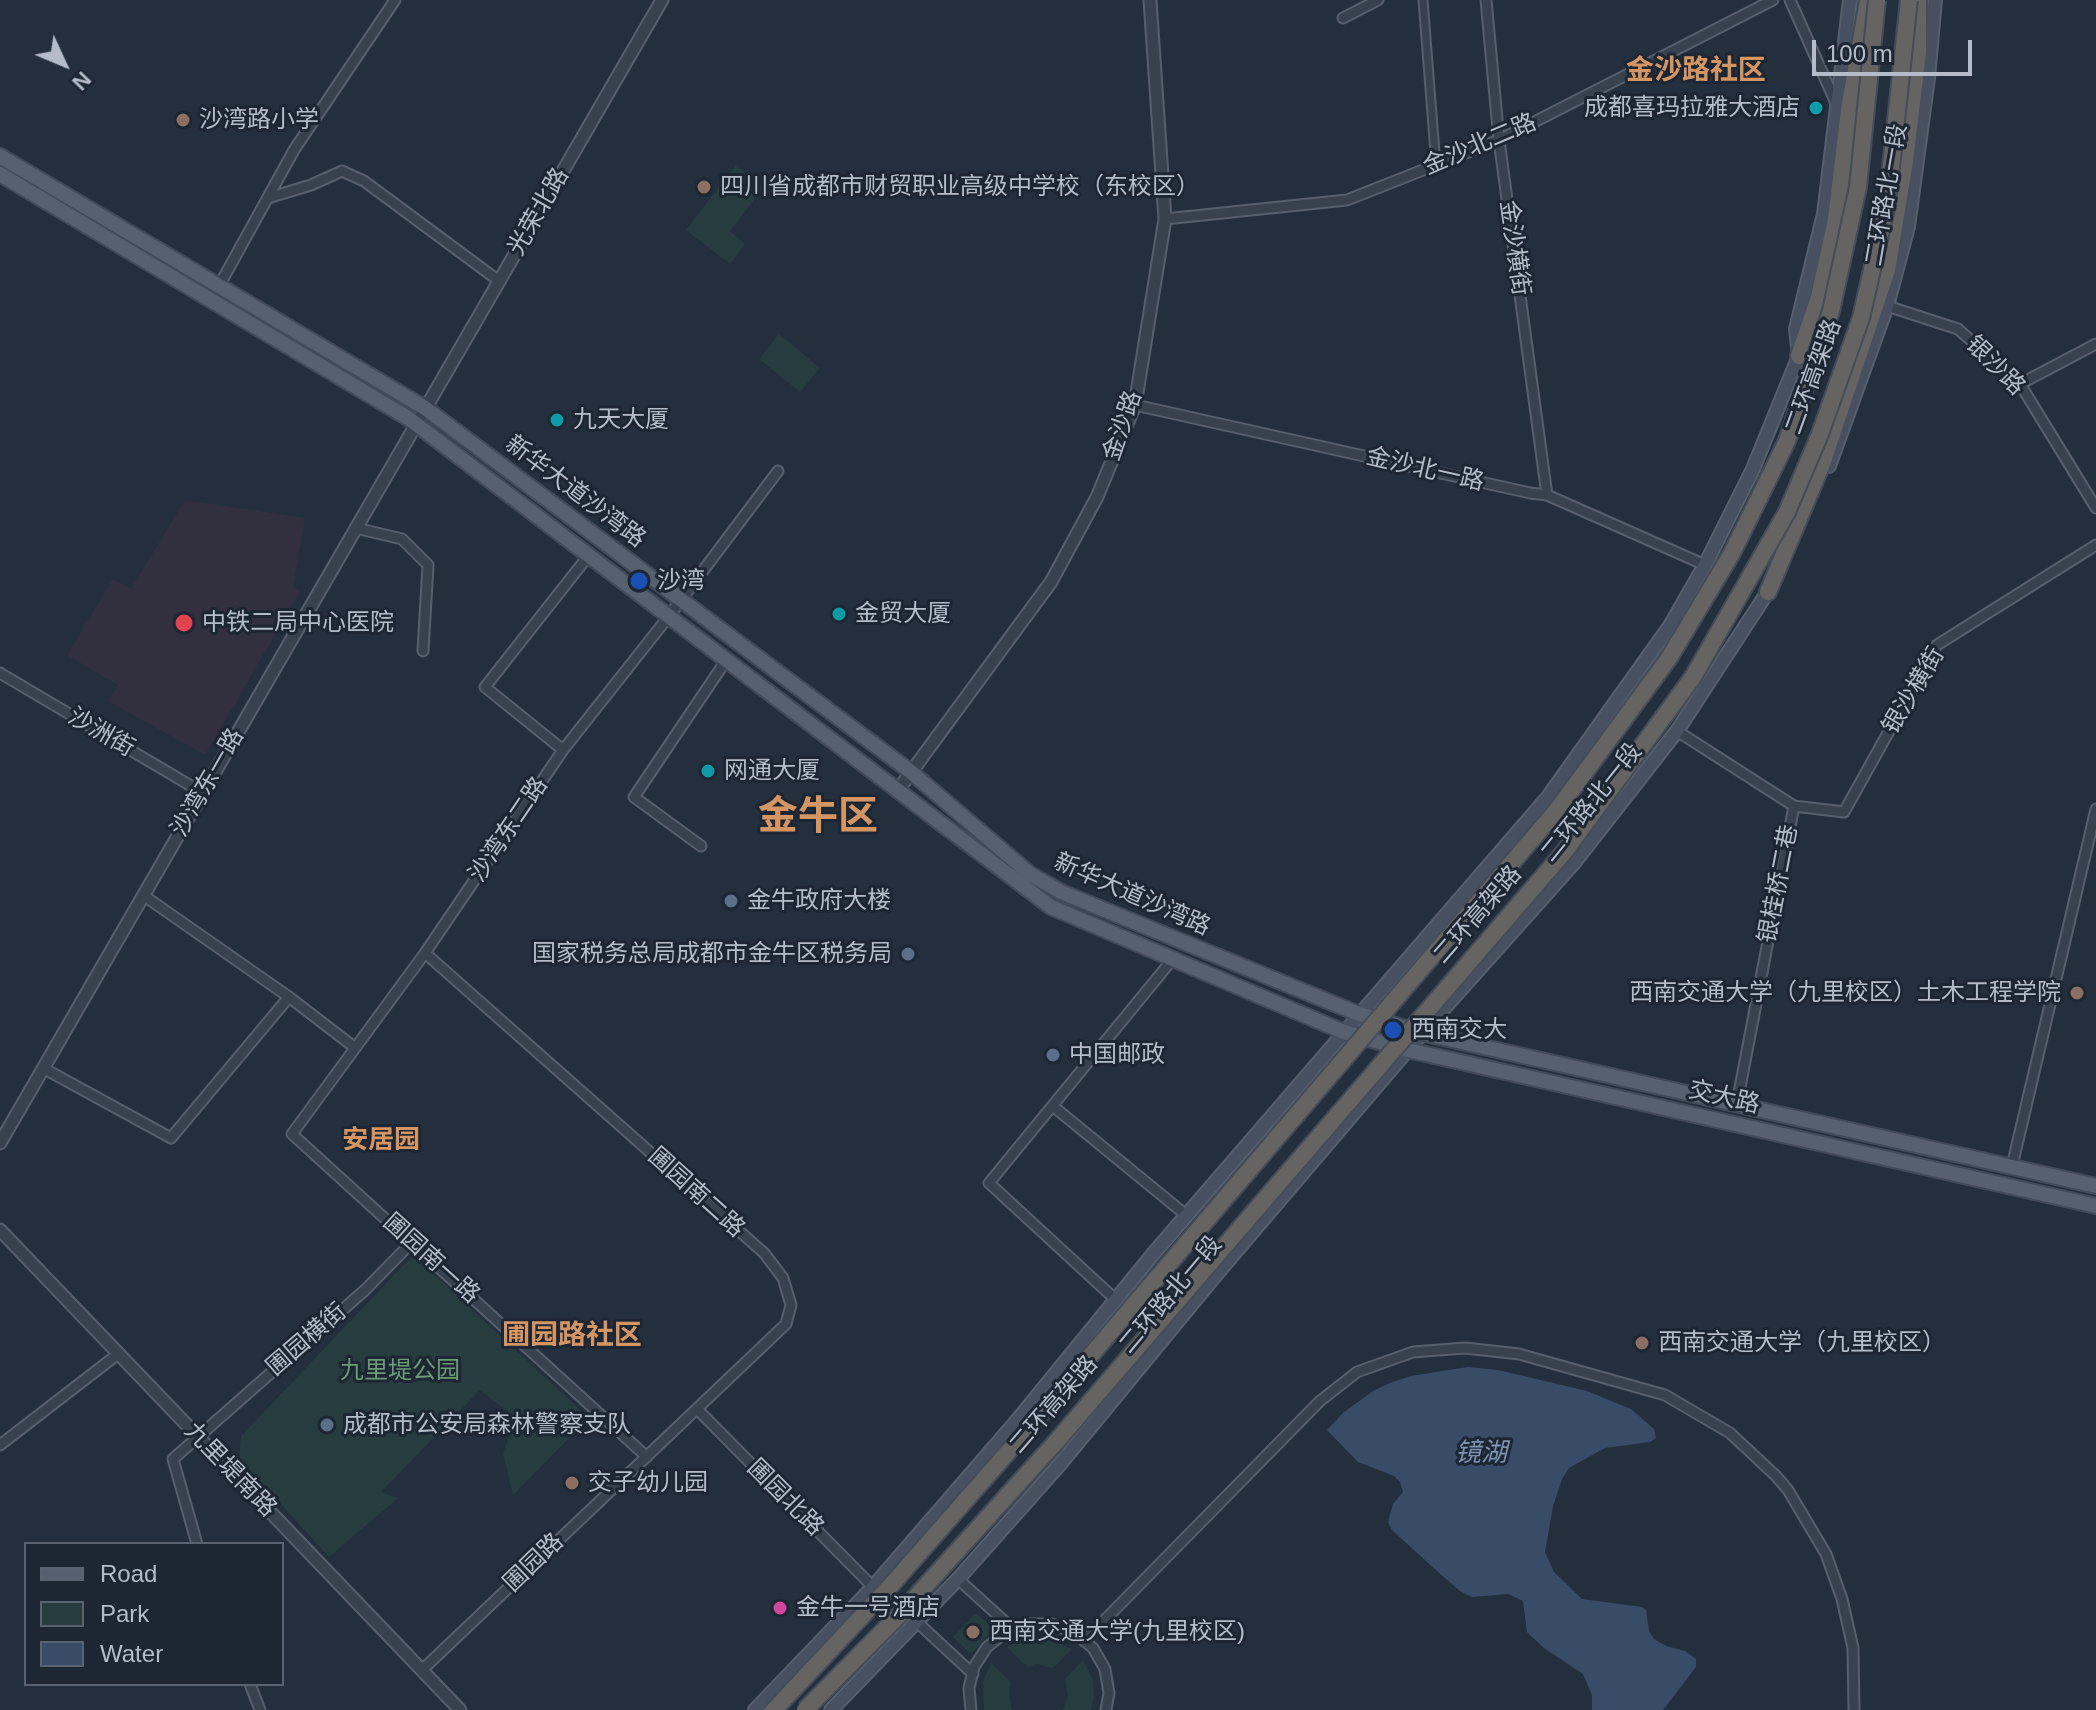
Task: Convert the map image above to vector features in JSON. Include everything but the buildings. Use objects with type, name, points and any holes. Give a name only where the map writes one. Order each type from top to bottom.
[{"type":"highway","points":[[1799,356],[1822,284],[1836,220],[1849,110],[1868,0]]},
{"type":"highway","name":"二环高架路","points":[[774,1710],[893,1583],[1005,1456],[1547,822],[1669,658],[1732,553],[1787,441],[1831,311],[1858,187],[1877,0]]},
{"type":"highway","name":"二环高架路","points":[[805,1710],[902,1612],[1055,1443],[1565,851],[1693,677],[1787,512],[1820,434],[1861,318],[1887,204],[1909,0]]},
{"type":"highway","points":[[1768,592],[1822,464],[1887,270],[1916,68],[1918,0]]},
{"type":"main road","name":"二环路北一段","points":[[755,1710],[873,1587],[1015,1423],[1186,1215],[1548,797],[1670,626],[1705,565],[1753,469],[1799,356],[1796,329],[1824,214],[1850,0]]},
{"type":"main road","name":"二环路北一段","points":[[831,1710],[958,1579],[1061,1463],[1422,1033],[1573,864],[1677,731],[1768,592],[1795,546],[1827,472],[1887,306],[1908,227],[1935,0]]},
{"type":"main road","name":"新华大道沙湾路","points":[[0,156],[425,408],[911,772],[1030,874],[1061,892],[1359,1014]]},
{"type":"main road","name":"新华大道沙湾路","points":[[0,174],[416,424],[898,790],[1019,886],[1051,907],[1344,1032]]},
{"type":"main road","name":"交大路","points":[[1359,1014],[1422,1033],[2096,1186]]},
{"type":"main road","name":"交大路","points":[[1344,1032],[1408,1050],[2096,1206]]},
{"type":"street","points":[[219,286],[294,150],[395,0]]},
{"type":"street","name":"光荣北路","points":[[416,424],[662,0]]},
{"type":"street","name":"金沙路","points":[[898,790],[1051,582],[1097,497],[1135,405],[1165,219],[1150,0]]},
{"type":"street","points":[[1343,18],[1378,0]]},
{"type":"street","points":[[1423,0],[1436,165]]},
{"type":"street","name":"金沙横街","points":[[1486,0],[1499,140],[1547,495]]},
{"type":"street","name":"金沙北二路","points":[[1165,219],[1347,200],[1499,140],[1773,0]]},
{"type":"street","points":[[1790,0],[1836,103]]},
{"type":"street","points":[[268,198],[311,185],[342,171],[364,181],[499,281]]},
{"type":"street","name":"银沙路","points":[[1887,306],[1958,329],[2020,384],[2096,508]]},
{"type":"street","points":[[2020,384],[2096,344]]},
{"type":"street","name":"金沙北一路","points":[[1135,405],[1547,495],[1705,565]]},
{"type":"street","name":"沙湾东一路","points":[[0,1143],[416,424]]},
{"type":"street","name":"沙湾东二路","points":[[354,1047],[425,953],[563,750],[778,471]]},
{"type":"street","points":[[356,528],[402,539],[428,565],[423,651]]},
{"type":"street","name":"银沙横街","points":[[1794,806],[1844,812],[1937,645],[2096,545]]},
{"type":"street","points":[[563,750],[485,687],[589,555]]},
{"type":"street","points":[[701,846],[634,797],[727,659]]},
{"type":"street","name":"沙洲街","points":[[0,673],[203,793]]},
{"type":"street","points":[[1677,731],[1794,806]]},
{"type":"street","name":"银桂桥二巷","points":[[1737,1103],[1794,806]]},
{"type":"street","points":[[2012,1166],[2096,809]]},
{"type":"street","points":[[143,895],[289,997],[354,1047]]},
{"type":"street","name":"圃园南二路","points":[[425,953],[764,1253],[783,1278],[791,1305],[786,1324],[647,1457]]},
{"type":"street","points":[[1116,1300],[989,1183],[1172,960]]},
{"type":"street","points":[[43,1068],[171,1138],[289,997]]},
{"type":"street","name":"圃园南一路","points":[[354,1047],[292,1134],[647,1457]]},
{"type":"street","points":[[1054,1107],[1186,1215]]},
{"type":"street","name":"九里堤南路","points":[[0,1230],[460,1710]]},
{"type":"street","name":"圃园横街","points":[[196,1542],[173,1459],[365,1290],[412,1242]]},
{"type":"street","points":[[1084,1641],[1320,1401],[1357,1372],[1413,1352],[1465,1348],[1519,1354],[1665,1395],[1730,1433],[1788,1490],[1826,1554],[1842,1599],[1853,1648],[1854,1710]]},
{"type":"street","points":[[0,1445],[118,1354]]},
{"type":"street","name":"圃园北路","points":[[697,1409],[873,1587]]},
{"type":"street","name":"圃园路","points":[[422,1670],[647,1457]]},
{"type":"street","points":[[958,1579],[1013,1629]]},
{"type":"street","points":[[917,1622],[973,1674]]},
{"type":"street","points":[[971,1710],[969,1688],[987,1647],[1013,1629],[1028,1624],[1052,1624],[1075,1633],[1093,1648],[1105,1669],[1109,1693],[1106,1710]]},
{"type":"street","points":[[251,1686],[260,1710]]},
{"type":"shaded area","name":"中铁二局中心医院","points":[[185,500],[305,518],[293,587],[300,591],[205,755],[108,701],[118,685],[67,655],[113,579],[131,589]]},
{"type":"green space","points":[[736,165],[764,187],[730,231],[745,244],[730,264],[686,230]]},
{"type":"green space","points":[[779,334],[820,368],[800,392],[759,359]]},
{"type":"green space","name":"九里堤公园","points":[[413,1255],[589,1418],[513,1495],[503,1454],[515,1417],[480,1390],[381,1492],[398,1498],[329,1557],[239,1458],[241,1436]]},
{"type":"green space","points":[[976,1613],[994,1629],[971,1654],[953,1637]]},
{"type":"green space","points":[[1045,1637],[1072,1649],[1053,1668],[1037,1664],[1027,1667],[1007,1647],[1025,1638]]},
{"type":"green space","points":[[1083,1660],[1093,1680],[1091,1710],[1063,1710],[1068,1696],[1065,1679]]},
{"type":"green space","points":[[991,1663],[1011,1682],[1012,1710],[984,1710],[983,1682]]},
{"type":"water","name":"镜湖","points":[[1468,1367],[1498,1370],[1587,1391],[1631,1409],[1654,1429],[1656,1438],[1650,1442],[1605,1448],[1569,1468],[1553,1506],[1545,1552],[1554,1572],[1582,1599],[1642,1607],[1646,1610],[1649,1631],[1654,1639],[1685,1651],[1696,1659],[1696,1667],[1663,1710],[1592,1710],[1592,1695],[1583,1674],[1544,1648],[1527,1632],[1523,1601],[1508,1594],[1472,1597],[1437,1571],[1392,1530],[1388,1522],[1393,1504],[1403,1492],[1400,1482],[1394,1476],[1358,1462],[1327,1430],[1343,1413],[1373,1391],[1390,1383],[1411,1376]]},
{"type":"place","name":"成都喜玛拉雅大酒店","points":[[1816,108]]},
{"type":"place","name":"沙湾路小学","points":[[183,120]]},
{"type":"place","name":"四川省成都市财贸职业高级中学校（东校区）","points":[[704,187]]},
{"type":"place","name":"九天大厦","points":[[557,420]]},
{"type":"place","name":"沙湾","points":[[639,581]]},
{"type":"place","name":"金贸大厦","points":[[839,614]]},
{"type":"place","name":"中铁二局中心医院","points":[[184,623]]},
{"type":"place","name":"网通大厦","points":[[708,771]]},
{"type":"place","name":"金牛政府大楼","points":[[731,901]]},
{"type":"place","name":"国家税务总局成都市金牛区税务局","points":[[908,954]]},
{"type":"place","name":"西南交通大学（九里校区）土木工程学院","points":[[2077,993]]},
{"type":"place","name":"西南交大","points":[[1393,1030]]},
{"type":"place","name":"中国邮政","points":[[1053,1055]]},
{"type":"place","name":"西南交通大学（九里校区）","points":[[1642,1343]]},
{"type":"place","name":"成都市公安局森林警察支队","points":[[327,1425]]},
{"type":"place","name":"交子幼儿园","points":[[572,1483]]},
{"type":"place","name":"金牛一号酒店","points":[[780,1608]]},
{"type":"place","name":"西南交通大学(九里校区)","points":[[973,1632]]},
{"type":"district","name":"金沙路社区","points":[[1696,71]]},
{"type":"district","name":"金牛区","points":[[818,818]]},
{"type":"district","name":"安居园","points":[[381,1141]]},
{"type":"district","name":"圃园路社区","points":[[572,1336]]}]
